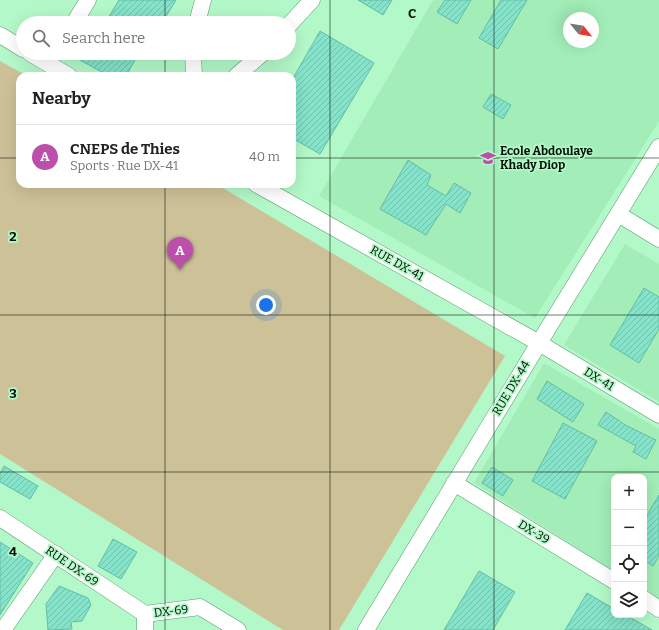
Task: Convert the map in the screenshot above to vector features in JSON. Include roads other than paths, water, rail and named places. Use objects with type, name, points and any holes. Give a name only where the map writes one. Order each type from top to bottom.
[{"type":"street","points":[[78,16],[88,0]]},
{"type":"street","points":[[199,16],[203,0]]},
{"type":"street","points":[[296,17],[312,0]]},
{"type":"street","points":[[0,35],[16,45]]},
{"type":"street","points":[[53,60],[65,72]]},
{"type":"street","points":[[193,60],[194,72]]},
{"type":"street","points":[[241,72],[255,60]]},
{"type":"street","name":"RUE DX-44","points":[[366,630],[659,147]]},
{"type":"street","name":"RUE DX-41","points":[[263,188],[539,343]]},
{"type":"street","points":[[618,214],[659,238]]},
{"type":"street","name":"DX-41","points":[[539,343],[659,415]]},
{"type":"street","name":"DX-39","points":[[454,483],[611,579]]},
{"type":"street","name":"RUE DX-69","points":[[0,518],[145,614]]},
{"type":"street","points":[[8,626],[56,554]]},
{"type":"street","points":[[647,601],[659,609]]},
{"type":"street","name":"DX-69","points":[[145,614],[200,607],[238,630]]},
{"type":"street","points":[[145,614],[145,630]]},
{"type":"place","name":"Ecole Abdoulaye Khady Diop","points":[[488,158]]},
{"type":"place","name":"CNEPS de Thies","points":[[180,270]]}]
